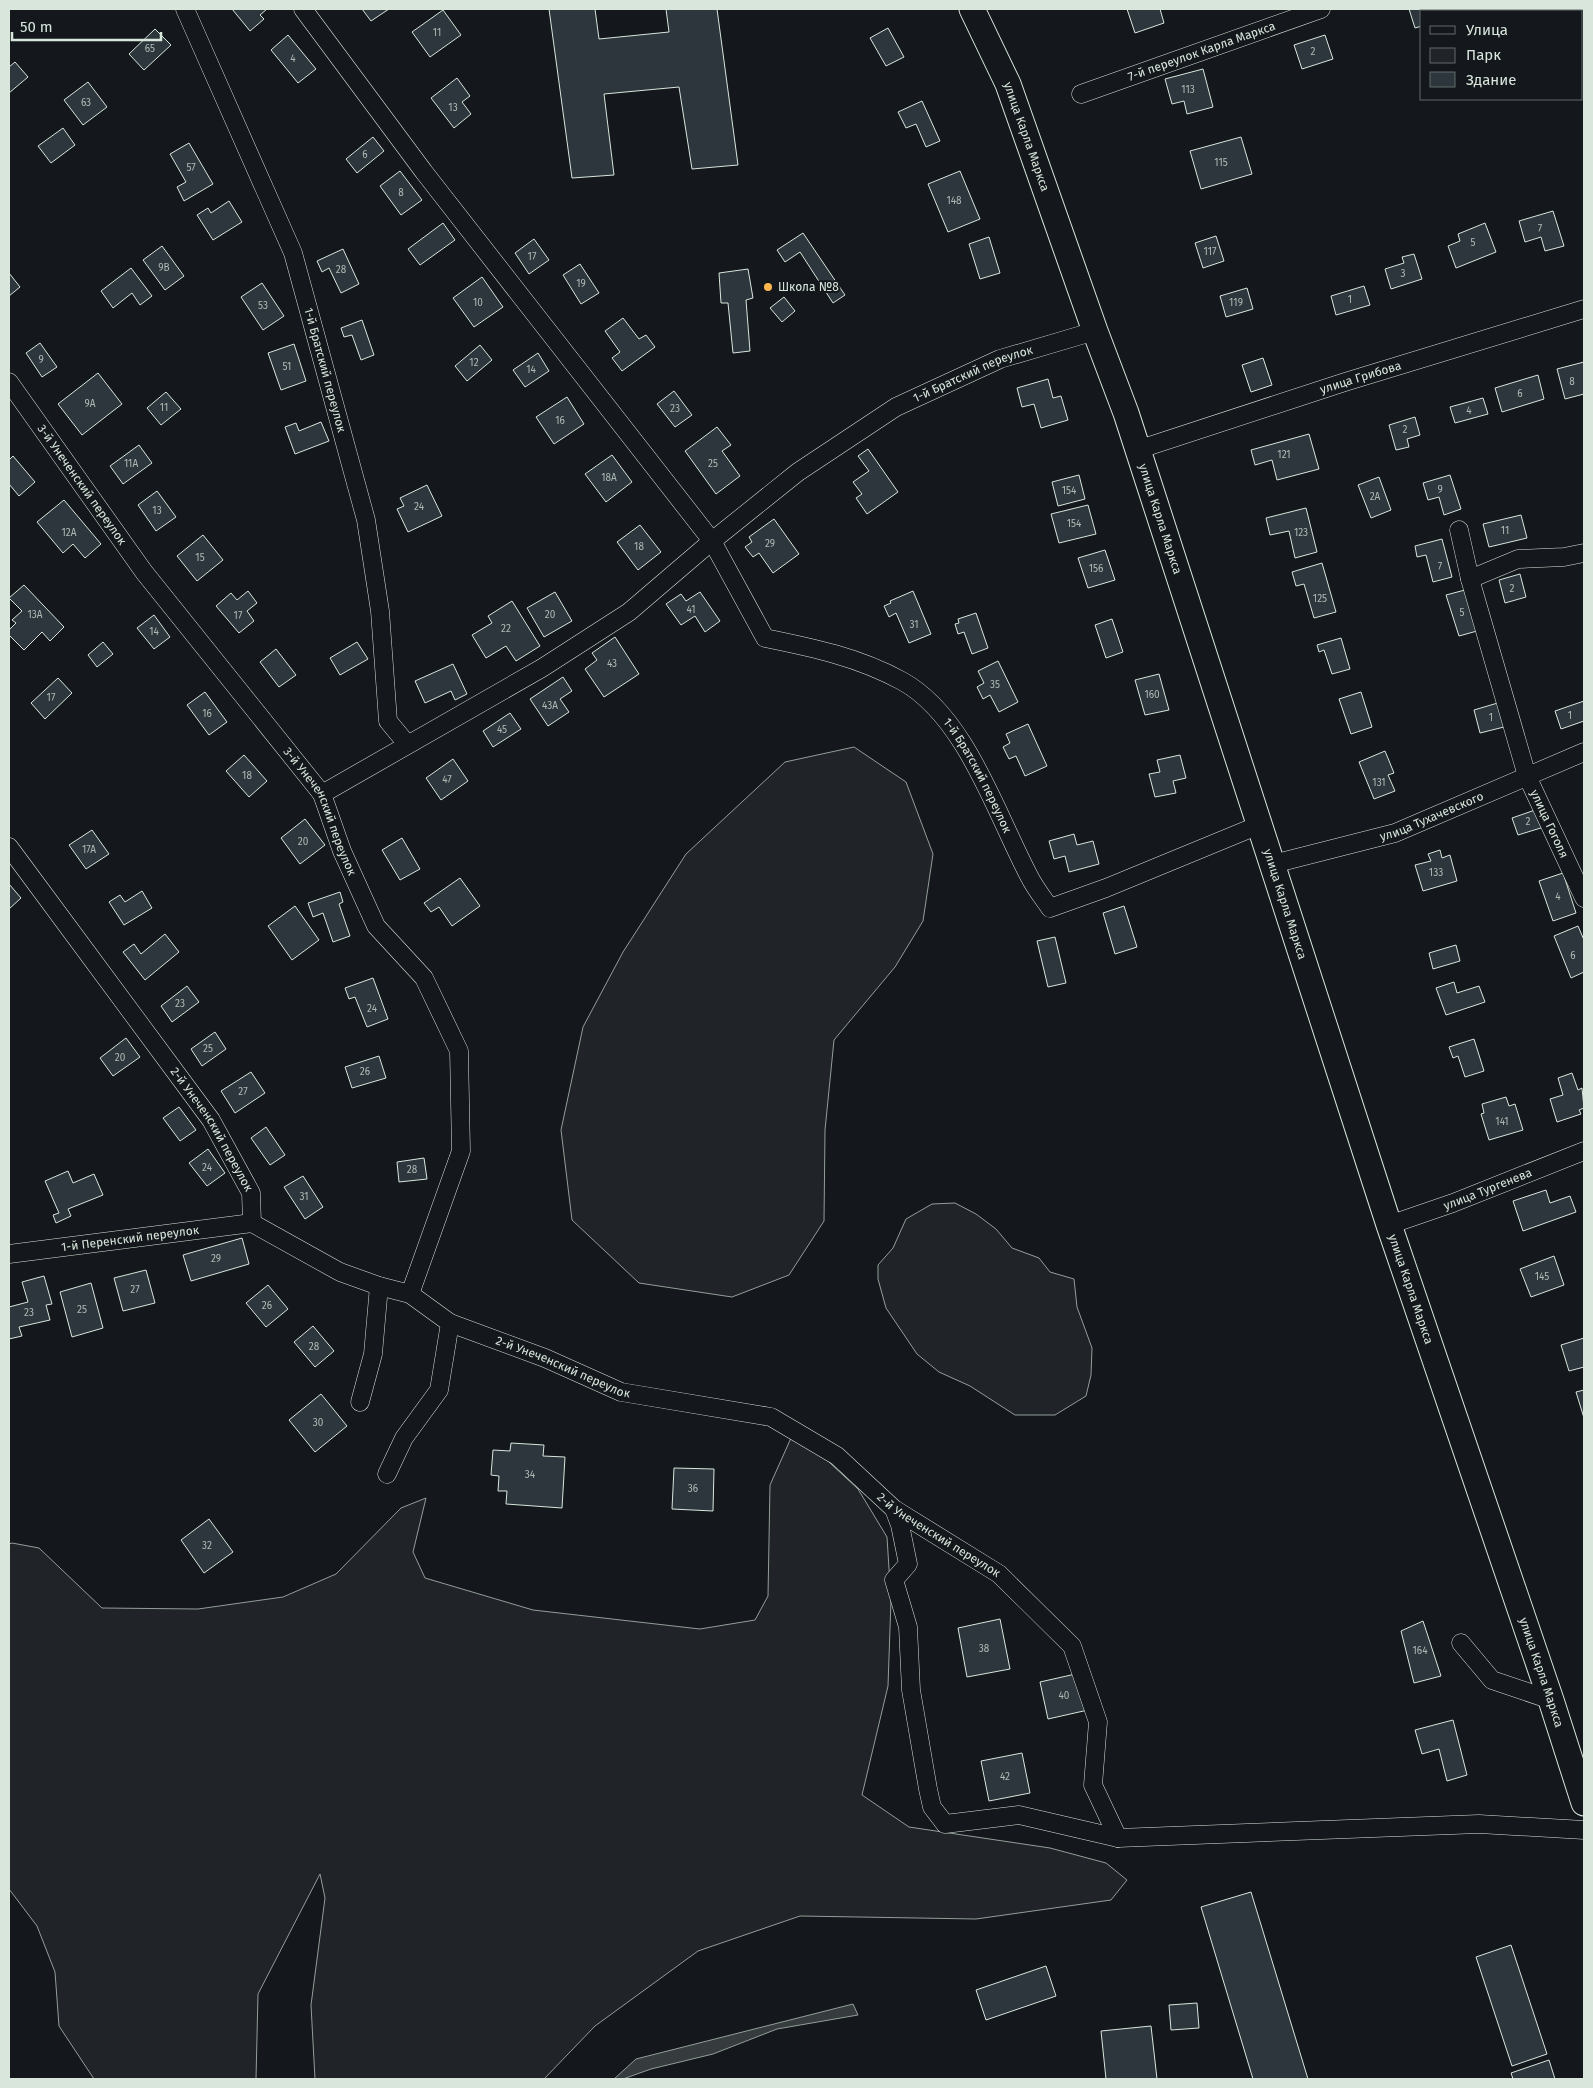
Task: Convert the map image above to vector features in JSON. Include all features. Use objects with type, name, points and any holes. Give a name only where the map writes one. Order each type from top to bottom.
[{"type":"main road","name":"улица Карла Маркса","points":[[972,9],[1008,84],[1126,413],[1389,1225],[1551,1700],[1584,1803]]},
{"type":"street","name":"1-й Братский переулок","points":[[185,9],[293,253],[366,520],[380,611],[388,721],[407,744]]},
{"type":"street","name":"1-й Братский переулок","points":[[303,9],[424,172],[712,541],[765,638],[852,658],[904,682],[932,705],[967,747],[1030,878],[1050,908],[1106,888],[1259,825]]},
{"type":"street","name":"7-й переулок Карла Маркса","points":[[1081,94],[1321,9]]},
{"type":"street","name":"улица Грибова","points":[[1137,450],[1345,382],[1584,309]]},
{"type":"street","name":"1-й Братский переулок","points":[[322,794],[542,668],[629,612],[712,541],[798,472],[896,407],[1000,359],[1095,331]]},
{"type":"street","name":"3-й Унеченский переулок","points":[[9,382],[144,572],[322,794],[342,851],[376,926],[424,978],[459,1051],[461,1151],[410,1294]]},
{"type":"street","name":"улица Гоголя","points":[[1459,530],[1470,578],[1527,776],[1584,898]]},
{"type":"street","points":[[1470,578],[1518,559],[1564,557],[1584,553]]},
{"type":"street","name":"улица Тухачевского","points":[[1273,864],[1395,833],[1584,752]]},
{"type":"street","name":"2-й Унеченский переулок","points":[[9,847],[211,1120],[250,1193],[252,1222],[340,1272],[378,1286],[410,1294],[450,1324],[545,1358],[621,1392],[771,1417],[837,1456],[894,1508],[1000,1574],[1072,1646],[1098,1722],[1093,1785],[1118,1838]]},
{"type":"street","name":"улица Тургенева","points":[[1389,1225],[1453,1203],[1584,1152]]},
{"type":"street","name":"1-й Перенский переулок","points":[[9,1254],[252,1222]]},
{"type":"street","points":[[360,1402],[373,1354],[378,1286]]},
{"type":"street","points":[[387,1474],[404,1438],[439,1390],[450,1324]]},
{"type":"street","points":[[894,1508],[900,1525],[908,1564],[894,1580],[908,1626],[911,1690],[920,1750],[932,1807],[945,1824],[1019,1816],[1118,1838],[1479,1824],[1584,1830]]},
{"type":"street","points":[[1461,1643],[1492,1680],[1551,1700]]},
{"type":"green space","points":[[854,747],[906,782],[933,854],[923,921],[895,967],[834,1040],[825,1130],[824,1221],[789,1275],[732,1297],[639,1283],[572,1220],[561,1130],[583,1027],[623,952],[686,854],[785,762]]},
{"type":"green space","points":[[955,1203],[976,1214],[996,1229],[1012,1248],[1039,1258],[1050,1272],[1074,1279],[1077,1307],[1092,1348],[1091,1375],[1086,1396],[1055,1415],[1015,1415],[970,1386],[939,1372],[917,1354],[886,1308],[878,1279],[878,1265],[893,1248],[906,1219],[932,1204]]},
{"type":"green space","points":[[791,1438],[816,1450],[858,1489],[887,1537],[891,1600],[888,1686],[862,1795],[909,1827],[1050,1848],[1106,1863],[1127,1880],[1111,1900],[976,1919],[800,1916],[698,1951],[595,2026],[544,2079],[315,2079],[311,2005],[325,1898],[320,1874],[258,1994],[256,2079],[94,2079],[59,2026],[55,1972],[37,1926],[9,1889],[9,1544],[39,1548],[102,1608],[198,1609],[283,1597],[336,1574],[401,1508],[426,1498],[413,1552],[425,1578],[533,1610],[700,1629],[755,1620],[768,1596],[770,1485]]},
{"type":"shaded area","points":[[853,2004],[858,2015],[777,2029],[713,2054],[651,2069],[623,2079],[614,2079],[636,2059]]},
{"type":"building","points":[[232,9],[267,9],[260,15],[264,19],[250,31]]},
{"type":"building","points":[[362,9],[389,9],[371,21]]},
{"type":"building","points":[[549,9],[595,9],[599,39],[669,32],[666,9],[717,9],[738,165],[692,169],[679,87],[604,94],[614,175],[572,178]]},
{"type":"building","points":[[1127,9],[1160,9],[1164,23],[1135,33]]},
{"type":"building","points":[[1409,9],[1429,9],[1420,10],[1420,27],[1415,28]]},
{"type":"building","points":[[1460,9],[1483,9],[1480,10]]},
{"type":"building","points":[[443,10],[461,35],[430,57],[412,32]]},
{"type":"building","points":[[888,28],[904,57],[886,66],[870,38]]},
{"type":"building","points":[[155,29],[171,45],[144,70],[129,54]]},
{"type":"building","points":[[288,35],[316,69],[298,83],[271,50]]},
{"type":"building","points":[[1325,35],[1333,59],[1302,69],[1294,45]]},
{"type":"building","points":[[15,62],[28,77],[9,93],[9,67]]},
{"type":"building","points":[[1203,69],[1213,107],[1187,114],[1184,101],[1172,104],[1165,79]]},
{"type":"building","points":[[457,78],[470,96],[462,102],[471,114],[454,128],[431,98]]},
{"type":"building","points":[[88,82],[107,107],[83,125],[64,100]]},
{"type":"building","points":[[922,101],[940,141],[926,147],[916,124],[906,128],[898,112]]},
{"type":"building","points":[[63,128],[75,145],[51,163],[38,146]]},
{"type":"building","points":[[373,137],[384,151],[357,173],[346,159]]},
{"type":"building","points":[[1241,137],[1252,174],[1201,189],[1190,151]]},
{"type":"building","points":[[189,143],[213,184],[184,201],[177,187],[186,182],[170,154]]},
{"type":"building","points":[[400,171],[422,200],[401,215],[380,186]]},
{"type":"building","points":[[960,171],[980,219],[948,232],[928,184]]},
{"type":"building","points":[[229,201],[242,222],[213,240],[197,215],[208,208],[211,213]]},
{"type":"building","points":[[1553,211],[1564,246],[1545,251],[1541,237],[1525,242],[1519,221]]},
{"type":"building","points":[[443,223],[455,240],[420,265],[408,249]]},
{"type":"building","points":[[1485,223],[1496,252],[1456,268],[1448,246],[1460,241],[1458,234]]},
{"type":"building","points":[[803,233],[845,295],[833,303],[800,252],[785,262],[777,250]]},
{"type":"building","points":[[1216,236],[1224,261],[1203,268],[1195,243]]},
{"type":"building","points":[[989,237],[1000,273],[980,279],[969,244]]},
{"type":"building","points":[[534,239],[549,260],[529,274],[515,253]]},
{"type":"building","points":[[162,246],[184,276],[165,290],[143,260]]},
{"type":"building","points":[[343,249],[359,284],[341,293],[329,268],[322,272],[317,261]]},
{"type":"building","points":[[1414,254],[1422,279],[1391,289],[1385,269],[1404,263],[1402,257]]},
{"type":"building","points":[[580,264],[599,293],[581,304],[563,275]]},
{"type":"building","points":[[131,268],[152,296],[140,305],[132,293],[113,308],[101,291]]},
{"type":"building","points":[[748,269],[753,298],[746,300],[750,351],[733,353],[728,303],[721,303],[719,273]]},
{"type":"building","points":[[9,273],[20,287],[9,296]]},
{"type":"building","points":[[482,277],[503,307],[474,327],[453,298]]},
{"type":"building","points":[[262,283],[284,316],[263,330],[241,297]]},
{"type":"building","points":[[1364,286],[1370,305],[1336,315],[1331,296]]},
{"type":"building","points":[[1247,288],[1253,309],[1226,317],[1220,296]]},
{"type":"building","points":[[784,297],[795,311],[782,322],[770,308]]},
{"type":"building","points":[[623,318],[639,339],[646,335],[655,347],[622,371],[612,358],[620,352],[605,331]]},
{"type":"building","points":[[362,320],[374,355],[361,360],[352,335],[344,337],[341,328]]},
{"type":"building","points":[[40,343],[57,367],[42,377],[26,353]]},
{"type":"building","points":[[294,344],[306,381],[281,390],[268,353]]},
{"type":"building","points":[[480,345],[492,360],[467,381],[455,366]]},
{"type":"building","points":[[538,353],[549,371],[525,387],[513,370]]},
{"type":"building","points":[[1263,358],[1272,385],[1251,392],[1242,365]]},
{"type":"building","points":[[1584,362],[1584,394],[1565,399],[1557,369]]},
{"type":"building","points":[[98,373],[122,404],[82,435],[58,404]]},
{"type":"building","points":[[1538,375],[1544,399],[1502,412],[1495,388]]},
{"type":"building","points":[[1048,379],[1053,398],[1061,396],[1068,420],[1041,428],[1034,404],[1022,407],[1017,388]]},
{"type":"building","points":[[674,391],[692,415],[675,427],[657,404]]},
{"type":"building","points":[[166,392],[181,409],[161,425],[147,408]]},
{"type":"building","points":[[567,397],[584,424],[554,444],[536,417]]},
{"type":"building","points":[[1483,398],[1488,414],[1455,423],[1450,407]]},
{"type":"building","points":[[1415,417],[1420,435],[1407,439],[1409,447],[1396,450],[1389,425]]},
{"type":"building","points":[[321,422],[329,441],[295,454],[285,427],[296,423],[299,431]]},
{"type":"building","points":[[717,427],[731,445],[722,451],[740,476],[716,494],[685,451]]},
{"type":"building","points":[[1309,434],[1319,469],[1277,480],[1272,460],[1255,465],[1251,450]]},
{"type":"building","points":[[139,445],[152,463],[123,484],[110,466]]},
{"type":"building","points":[[868,449],[898,492],[867,514],[856,498],[862,494],[853,482],[869,471],[858,456]]},
{"type":"building","points":[[612,455],[632,482],[606,502],[585,474]]},
{"type":"building","points":[[13,456],[35,482],[19,496],[9,484],[9,460]]},
{"type":"building","points":[[1079,475],[1085,499],[1058,506],[1052,482]]},
{"type":"building","points":[[1450,475],[1461,509],[1444,515],[1439,497],[1428,500],[1423,483]]},
{"type":"building","points":[[1379,477],[1391,510],[1371,518],[1358,485]]},
{"type":"building","points":[[427,485],[442,516],[408,532],[397,509],[404,506],[400,498]]},
{"type":"building","points":[[157,491],[176,517],[156,531],[138,505]]},
{"type":"building","points":[[64,500],[101,544],[85,558],[73,544],[63,553],[37,522]]},
{"type":"building","points":[[1088,505],[1096,534],[1059,543],[1051,514]]},
{"type":"building","points":[[1306,508],[1317,552],[1295,558],[1289,531],[1270,535],[1266,518]]},
{"type":"building","points":[[1521,515],[1527,538],[1489,547],[1483,524]]},
{"type":"building","points":[[774,519],[799,554],[773,573],[759,553],[753,557],[745,547],[752,542],[749,537]]},
{"type":"building","points":[[640,525],[661,552],[638,570],[617,542]]},
{"type":"building","points":[[203,535],[223,560],[197,581],[177,556]]},
{"type":"building","points":[[1442,539],[1452,577],[1433,582],[1426,555],[1417,557],[1415,546]]},
{"type":"building","points":[[1105,550],[1115,580],[1088,588],[1078,558]]},
{"type":"building","points":[[1322,563],[1336,612],[1314,618],[1304,584],[1296,586],[1292,572]]},
{"type":"building","points":[[1520,574],[1526,597],[1505,603],[1499,580]]},
{"type":"building","points":[[24,585],[64,627],[50,641],[42,632],[24,650],[9,635],[9,630],[16,623],[12,620],[22,611],[9,598]]},
{"type":"building","points":[[1465,590],[1477,631],[1459,636],[1446,595]]},
{"type":"building","points":[[248,591],[257,603],[247,611],[254,621],[239,633],[216,606],[231,593],[237,600]]},
{"type":"building","points":[[913,591],[931,634],[909,643],[896,613],[889,617],[884,606],[891,603],[890,601]]},
{"type":"building","points":[[555,592],[572,621],[544,637],[527,608]]},
{"type":"building","points":[[700,592],[720,621],[705,632],[695,616],[681,625],[666,604],[681,594],[686,601]]},
{"type":"building","points":[[512,601],[540,646],[516,661],[506,646],[486,658],[472,635],[492,623],[488,616]]},
{"type":"building","points":[[976,613],[988,648],[972,654],[964,632],[958,634],[955,624],[959,623],[958,619]]},
{"type":"building","points":[[154,615],[170,637],[154,649],[137,628]]},
{"type":"building","points":[[1112,619],[1123,652],[1106,658],[1095,625]]},
{"type":"building","points":[[615,637],[639,674],[604,697],[585,669],[597,660],[592,653]]},
{"type":"building","points":[[1341,638],[1350,669],[1332,674],[1324,650],[1319,652],[1317,645]]},
{"type":"building","points":[[103,642],[113,654],[97,667],[88,655]]},
{"type":"building","points":[[357,642],[368,659],[340,675],[330,658]]},
{"type":"building","points":[[276,649],[296,675],[279,687],[260,662]]},
{"type":"building","points":[[998,661],[1018,702],[999,712],[990,695],[983,699],[977,687],[984,683],[978,671]]},
{"type":"building","points":[[453,664],[467,694],[455,700],[451,691],[425,703],[415,681]]},
{"type":"building","points":[[1159,674],[1169,710],[1145,715],[1135,680]]},
{"type":"building","points":[[563,677],[572,691],[560,699],[569,712],[548,726],[530,699]]},
{"type":"building","points":[[58,678],[72,693],[45,719],[31,703]]},
{"type":"building","points":[[205,692],[227,722],[209,735],[187,705]]},
{"type":"building","points":[[1361,692],[1372,727],[1351,734],[1339,699]]},
{"type":"building","points":[[1584,701],[1584,721],[1561,729],[1555,711]]},
{"type":"building","points":[[1501,702],[1508,726],[1480,733],[1474,710]]},
{"type":"building","points":[[510,713],[521,729],[493,747],[483,731]]},
{"type":"building","points":[[1028,724],[1047,766],[1025,776],[1016,756],[1009,759],[1003,747],[1010,743],[1006,734]]},
{"type":"building","points":[[1385,751],[1394,773],[1388,775],[1395,791],[1374,799],[1359,762]]},
{"type":"building","points":[[244,755],[267,781],[249,797],[226,771]]},
{"type":"building","points":[[1180,755],[1186,778],[1173,781],[1176,793],[1155,797],[1149,774],[1160,772],[1157,760]]},
{"type":"building","points":[[453,759],[468,781],[441,800],[426,778]]},
{"type":"building","points":[[1538,809],[1544,827],[1518,835],[1512,818]]},
{"type":"building","points":[[305,819],[325,845],[300,864],[281,838]]},
{"type":"building","points":[[92,830],[109,854],[86,869],[69,845]]},
{"type":"building","points":[[1074,834],[1077,845],[1093,841],[1099,864],[1069,872],[1065,856],[1054,859],[1049,841]]},
{"type":"building","points":[[402,838],[420,869],[400,880],[382,850]]},
{"type":"building","points":[[1440,850],[1442,858],[1450,855],[1457,881],[1423,891],[1415,865],[1431,861],[1428,854]]},
{"type":"building","points":[[1563,873],[1576,913],[1553,921],[1539,881]]},
{"type":"building","points":[[460,878],[480,906],[452,926],[439,907],[431,912],[424,903]]},
{"type":"building","points":[[9,884],[21,898],[9,909]]},
{"type":"building","points":[[142,891],[152,908],[124,925],[109,902],[120,895],[125,902]]},
{"type":"building","points":[[340,892],[343,902],[339,904],[350,936],[333,942],[323,913],[313,917],[308,903]]},
{"type":"building","points":[[295,906],[319,940],[292,960],[268,926]]},
{"type":"building","points":[[1124,906],[1137,947],[1115,954],[1103,913]]},
{"type":"building","points":[[1578,926],[1584,940],[1584,972],[1571,978],[1554,936]]},
{"type":"building","points":[[165,934],[179,952],[145,980],[123,952],[134,944],[141,954]]},
{"type":"building","points":[[1055,937],[1066,983],[1048,987],[1037,941]]},
{"type":"building","points":[[1456,945],[1460,961],[1433,969],[1429,953]]},
{"type":"building","points":[[373,978],[388,1019],[367,1027],[355,997],[349,999],[345,988]]},
{"type":"building","points":[[1454,982],[1457,993],[1479,986],[1485,1002],[1446,1015],[1436,988]]},
{"type":"building","points":[[187,986],[199,1002],[172,1022],[161,1006]]},
{"type":"building","points":[[215,1032],[226,1049],[202,1066],[191,1049]]},
{"type":"building","points":[[126,1038],[140,1057],[113,1076],[100,1058]]},
{"type":"building","points":[[1474,1039],[1484,1071],[1465,1077],[1458,1056],[1453,1058],[1449,1047]]},
{"type":"building","points":[[379,1056],[386,1078],[352,1088],[345,1067]]},
{"type":"building","points":[[251,1072],[265,1093],[235,1113],[221,1091]]},
{"type":"building","points":[[1572,1073],[1578,1090],[1582,1088],[1584,1108],[1579,1110],[1581,1114],[1557,1122],[1550,1099],[1563,1095],[1558,1078]]},
{"type":"building","points":[[1506,1097],[1509,1106],[1515,1104],[1523,1130],[1489,1140],[1481,1114],[1484,1113],[1482,1104]]},
{"type":"building","points":[[179,1107],[196,1130],[180,1141],[163,1118]]},
{"type":"building","points":[[266,1127],[285,1155],[270,1165],[251,1138]]},
{"type":"building","points":[[208,1149],[225,1173],[207,1186],[189,1163]]},
{"type":"building","points":[[424,1158],[427,1179],[399,1182],[397,1162]]},
{"type":"building","points":[[68,1171],[73,1183],[94,1174],[103,1195],[68,1209],[71,1216],[56,1223],[53,1215],[59,1213],[45,1181]]},
{"type":"building","points":[[303,1176],[323,1207],[305,1219],[284,1187]]},
{"type":"building","points":[[1546,1190],[1550,1203],[1570,1196],[1576,1212],[1523,1231],[1513,1201]]},
{"type":"building","points":[[242,1238],[249,1264],[191,1281],[183,1255]]},
{"type":"building","points":[[1554,1256],[1564,1285],[1531,1297],[1520,1269]]},
{"type":"building","points":[[146,1270],[155,1303],[123,1311],[114,1278]]},
{"type":"building","points":[[44,1276],[52,1304],[46,1305],[50,1320],[19,1327],[22,1336],[9,1339],[9,1307],[28,1302],[22,1282]]},
{"type":"building","points":[[91,1283],[103,1328],[72,1337],[60,1292]]},
{"type":"building","points":[[268,1285],[288,1309],[266,1327],[246,1303]]},
{"type":"building","points":[[313,1326],[334,1351],[315,1367],[294,1342]]},
{"type":"building","points":[[1584,1338],[1584,1367],[1569,1371],[1561,1345]]},
{"type":"building","points":[[1584,1390],[1584,1418],[1576,1392]]},
{"type":"building","points":[[321,1394],[347,1426],[315,1452],[289,1420]]},
{"type":"building","points":[[511,1443],[544,1445],[543,1456],[565,1457],[562,1508],[506,1504],[507,1491],[498,1491],[499,1476],[491,1475],[493,1450],[510,1451]]},
{"type":"building","points":[[674,1468],[714,1469],[713,1511],[672,1509]]},
{"type":"building","points":[[209,1519],[233,1552],[204,1573],[181,1540]]},
{"type":"building","points":[[1000,1619],[1010,1669],[967,1677],[958,1628]]},
{"type":"building","points":[[1423,1621],[1441,1676],[1414,1683],[1401,1631]]},
{"type":"building","points":[[1080,1673],[1088,1710],[1048,1719],[1040,1682]]},
{"type":"building","points":[[1453,1720],[1467,1775],[1447,1781],[1439,1749],[1422,1754],[1415,1730]]},
{"type":"building","points":[[1022,1753],[1030,1793],[989,1801],[981,1761]]},
{"type":"building","points":[[1251,1892],[1308,2079],[1253,2079],[1201,1907]]},
{"type":"building","points":[[1511,1945],[1547,2054],[1512,2066],[1476,1957]]},
{"type":"building","points":[[1046,1966],[1056,1996],[986,2020],[976,1990]]},
{"type":"building","points":[[1197,2003],[1199,2028],[1171,2030],[1169,2005]]},
{"type":"building","points":[[1151,2026],[1157,2079],[1106,2079],[1101,2031]]},
{"type":"building","points":[[1549,2060],[1555,2079],[1513,2079],[1511,2073]]},
{"type":"place","name":"Школа №8","points":[[768,287]]}]
